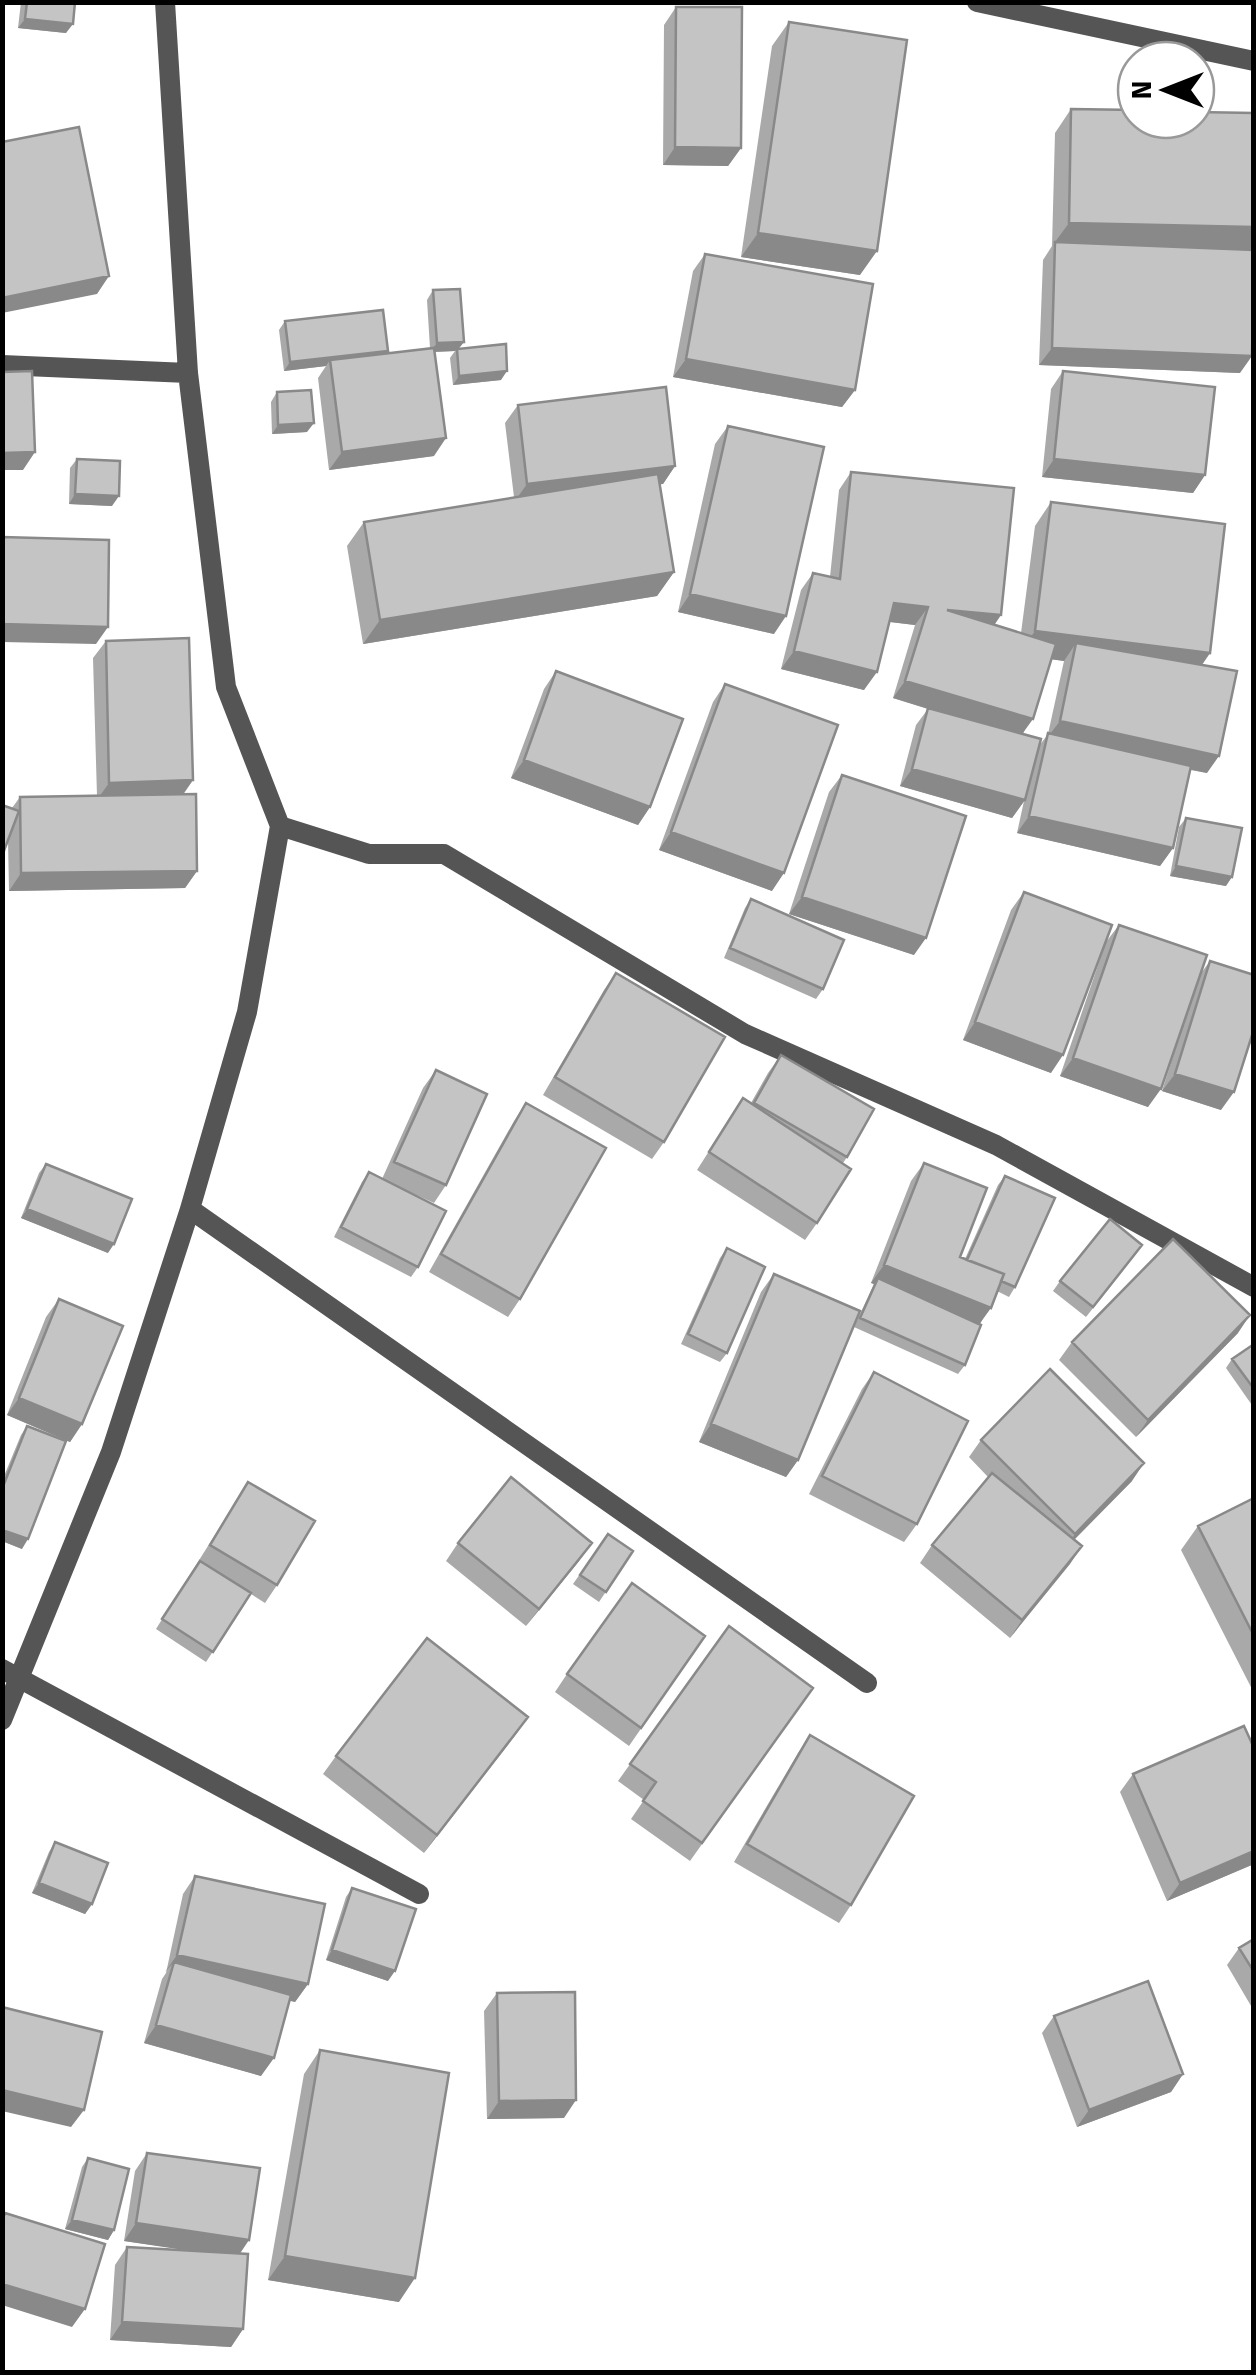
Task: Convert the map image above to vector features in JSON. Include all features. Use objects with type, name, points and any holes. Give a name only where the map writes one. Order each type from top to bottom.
[{"type":"street","points":[[2,1720],[10,1674],[111,1452],[190,1209],[247,1012],[280,826],[226,686],[188,374],[164,2]]},
{"type":"street","points":[[977,2],[1254,61]]},
{"type":"street","points":[[2,365],[188,374]]},
{"type":"street","points":[[280,826],[369,854],[444,854],[745,1034],[996,1145],[1254,1288]]},
{"type":"street","points":[[190,1209],[867,1683]]},
{"type":"street","points":[[10,1674],[418,1894]]},
{"type":"building","points":[[27,2],[75,2],[73,24],[25,19]]},
{"type":"building","points":[[676,7],[742,7],[741,148],[675,147]]},
{"type":"building","points":[[789,22],[907,40],[877,251],[758,233]]},
{"type":"building","points":[[1071,109],[1116,110],[1116,140],[1216,140],[1216,112],[1254,113],[1254,227],[1069,223]]},
{"type":"building","points":[[79,127],[109,276],[2,298],[2,142]]},
{"type":"building","points":[[1055,242],[1254,250],[1252,356],[1052,348]]},
{"type":"building","points":[[705,254],[873,284],[855,390],[686,359]]},
{"type":"building","points":[[460,289],[464,342],[437,343],[433,290]]},
{"type":"building","points":[[383,310],[388,351],[290,362],[285,321]]},
{"type":"building","points":[[506,344],[507,371],[459,376],[457,349]]},
{"type":"building","points":[[434,348],[446,438],[342,452],[330,360]]},
{"type":"building","points":[[32,371],[35,452],[2,453],[2,372]]},
{"type":"building","points":[[1063,371],[1215,387],[1205,475],[1054,459]]},
{"type":"building","points":[[666,387],[675,466],[527,484],[518,405]]},
{"type":"building","points":[[311,390],[314,423],[278,425],[277,392]]},
{"type":"building","points":[[728,426],[824,447],[786,616],[690,594]]},
{"type":"building","points":[[77,459],[120,461],[119,496],[75,494]]},
{"type":"building","points":[[851,472],[1014,488],[1001,615],[947,610],[1056,644],[1033,719],[905,681],[928,607],[894,603],[877,672],[794,651],[813,573],[840,579]]},
{"type":"building","points":[[658,474],[674,572],[380,620],[364,522]]},
{"type":"building","points":[[1051,502],[1225,524],[1210,653],[1035,631]]},
{"type":"building","points":[[2,537],[109,540],[108,627],[2,624]]},
{"type":"building","points":[[189,638],[193,780],[109,783],[106,641]]},
{"type":"building","points":[[1076,643],[1237,671],[1219,756],[1060,721]]},
{"type":"building","points":[[556,671],[683,719],[650,807],[524,760]]},
{"type":"building","points":[[725,684],[838,725],[784,873],[671,832]]},
{"type":"building","points":[[928,708],[1041,739],[1025,800],[912,769]]},
{"type":"building","points":[[1048,733],[1191,766],[1173,848],[1029,816]]},
{"type":"building","points":[[842,775],[966,816],[926,938],[802,897]]},
{"type":"building","points":[[196,794],[197,871],[21,873],[20,797]]},
{"type":"building","points":[[2,805],[19,811],[2,856]]},
{"type":"building","points":[[1186,818],[1242,828],[1232,877],[1176,866]]},
{"type":"building","points":[[1024,892],[1112,925],[1063,1055],[975,1022]]},
{"type":"building","points":[[751,899],[844,940],[823,989],[730,948]]},
{"type":"building","points":[[1119,925],[1207,955],[1161,1089],[1073,1058]]},
{"type":"building","points":[[1210,961],[1254,975],[1254,1029],[1234,1092],[1175,1074]]},
{"type":"building","points":[[616,973],[725,1037],[664,1142],[555,1077]]},
{"type":"building","points":[[781,1055],[874,1109],[847,1157],[754,1103]]},
{"type":"building","points":[[436,1070],[487,1094],[446,1185],[394,1162]]},
{"type":"building","points":[[743,1098],[851,1169],[817,1223],[709,1152]]},
{"type":"building","points":[[526,1103],[606,1148],[520,1299],[441,1254]]},
{"type":"building","points":[[924,1163],[987,1188],[960,1257],[1004,1274],[991,1308],[884,1265]]},
{"type":"building","points":[[46,1164],[132,1199],[114,1244],[27,1209]]},
{"type":"building","points":[[369,1172],[446,1211],[418,1267],[341,1227]]},
{"type":"building","points":[[1005,1176],[1055,1198],[1015,1287],[1001,1281],[1004,1274],[967,1260]]},
{"type":"building","points":[[1110,1219],[1142,1245],[1093,1307],[1060,1281]]},
{"type":"building","points":[[1173,1239],[1250,1315],[1148,1420],[1072,1342]]},
{"type":"building","points":[[727,1248],[765,1267],[727,1353],[688,1334]]},
{"type":"building","points":[[774,1274],[860,1311],[798,1460],[711,1424]]},
{"type":"building","points":[[878,1278],[981,1325],[965,1365],[860,1318]]},
{"type":"building","points":[[59,1299],[123,1326],[82,1424],[19,1398]]},
{"type":"building","points":[[1254,1344],[1254,1389],[1232,1359]]},
{"type":"building","points":[[1050,1369],[1144,1463],[1075,1534],[981,1440]]},
{"type":"building","points":[[874,1372],[968,1421],[917,1524],[822,1476]]},
{"type":"building","points":[[27,1426],[66,1441],[28,1539],[2,1530],[2,1489]]},
{"type":"building","points":[[992,1473],[1082,1546],[1022,1620],[932,1545]]},
{"type":"building","points":[[511,1477],[592,1543],[539,1609],[458,1543]]},
{"type":"building","points":[[248,1482],[315,1521],[277,1585],[210,1545]]},
{"type":"building","points":[[1254,1498],[1254,1636],[1198,1526]]},
{"type":"building","points":[[608,1534],[633,1551],[606,1592],[580,1575]]},
{"type":"building","points":[[200,1561],[251,1593],[213,1652],[162,1619]]},
{"type":"building","points":[[632,1583],[705,1636],[641,1728],[567,1674]]},
{"type":"building","points":[[729,1626],[813,1688],[702,1843],[643,1801],[656,1782],[630,1764]]},
{"type":"building","points":[[427,1638],[528,1717],[437,1835],[336,1756]]},
{"type":"building","points":[[1244,1726],[1254,1748],[1254,1851],[1180,1883],[1133,1774]]},
{"type":"building","points":[[810,1735],[914,1796],[851,1905],[747,1844]]},
{"type":"building","points":[[55,1842],[108,1863],[92,1904],[39,1883]]},
{"type":"building","points":[[195,1876],[325,1904],[308,1984],[177,1955]]},
{"type":"building","points":[[352,1888],[416,1909],[395,1971],[332,1950]]},
{"type":"building","points":[[1254,1939],[1254,1972],[1239,1948]]},
{"type":"building","points":[[174,1962],[291,1995],[274,2058],[156,2025]]},
{"type":"building","points":[[1148,1981],[1183,2074],[1089,2110],[1054,2016]]},
{"type":"building","points":[[575,1992],[576,2100],[499,2101],[497,1993]]},
{"type":"building","points":[[2,2007],[102,2032],[84,2110],[2,2090]]},
{"type":"building","points":[[320,2050],[449,2073],[415,2278],[285,2256]]},
{"type":"building","points":[[147,2153],[260,2168],[249,2240],[136,2223]]},
{"type":"building","points":[[88,2158],[129,2169],[114,2230],[72,2220]]},
{"type":"building","points":[[5,2213],[105,2244],[85,2309],[2,2284]]},
{"type":"building","points":[[127,2247],[248,2254],[243,2329],[122,2322]]}]
